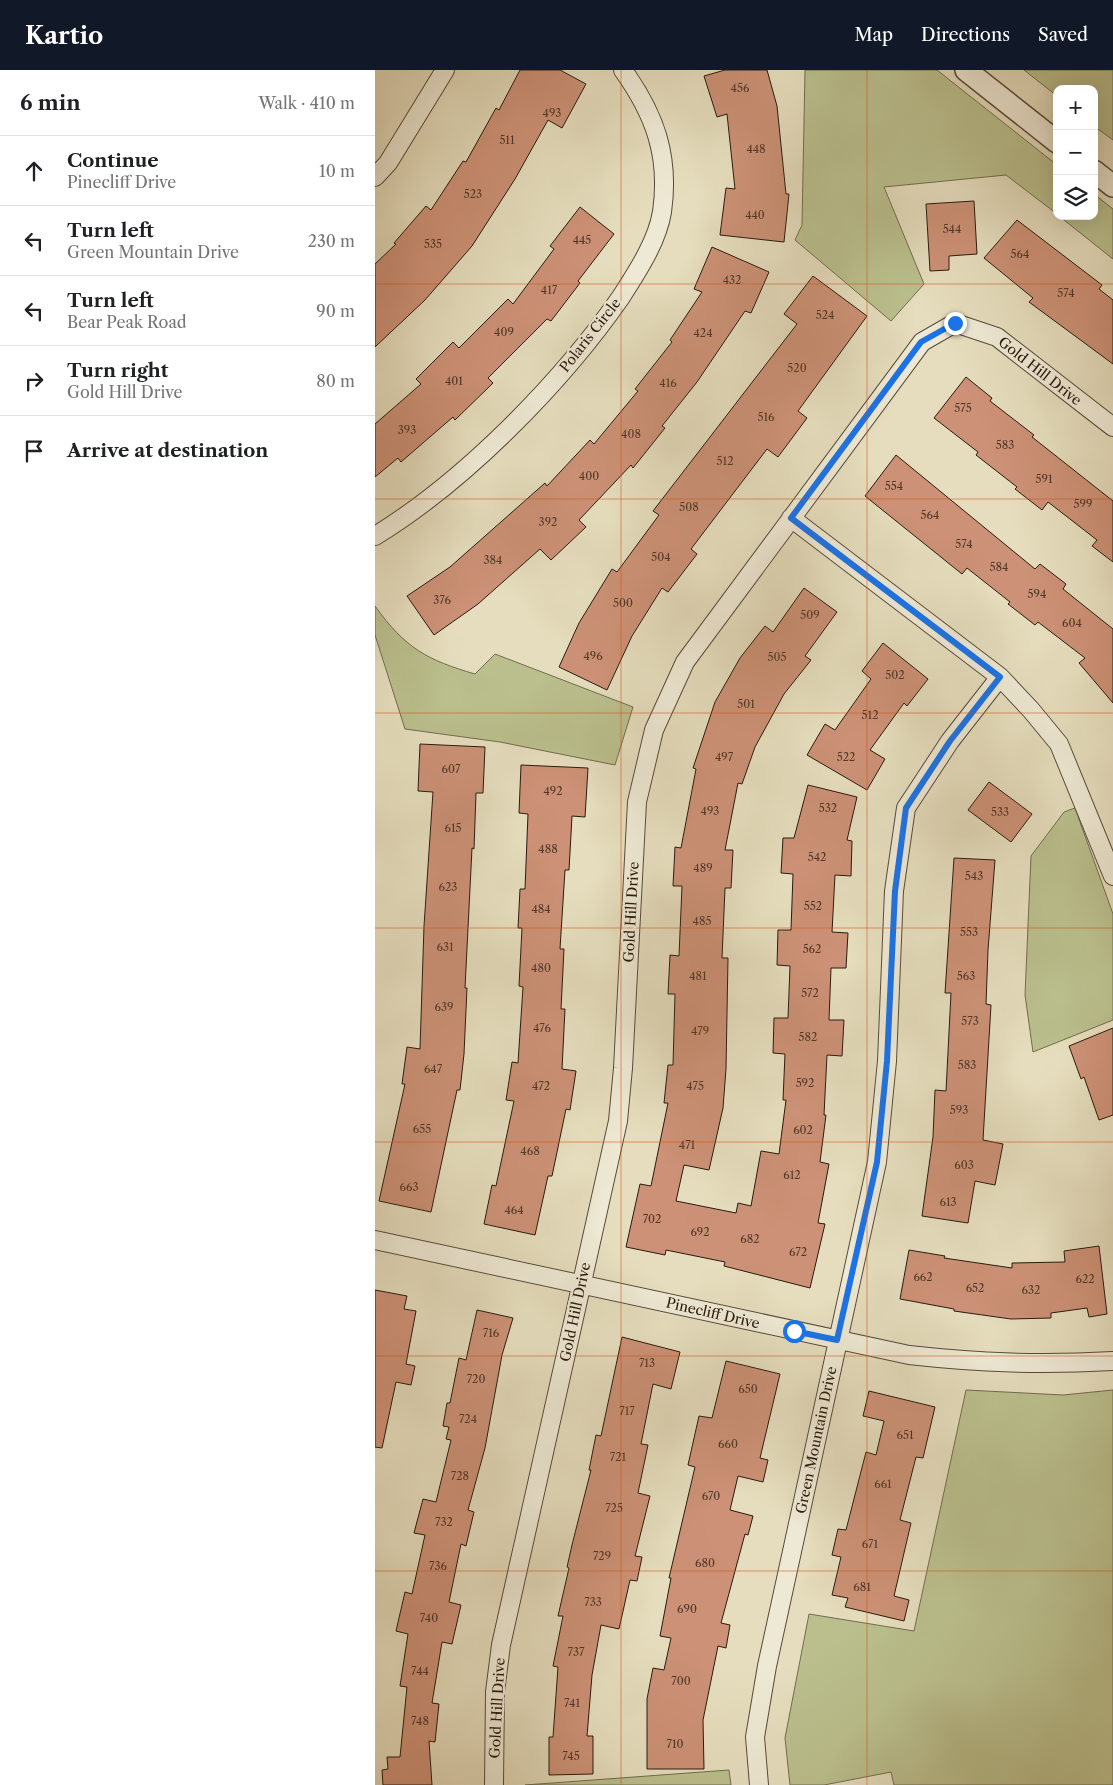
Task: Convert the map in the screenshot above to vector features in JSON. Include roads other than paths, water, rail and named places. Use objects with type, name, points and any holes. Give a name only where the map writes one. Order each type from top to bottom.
[{"type":"street","points":[[375,178],[388,163],[445,70]]},
{"type":"street","name":"Polaris Circle","points":[[375,536],[443,487],[503,434],[558,376],[599,328],[635,276],[651,245],[662,213],[662,153],[654,122],[641,94],[623,70]]},
{"type":"street","points":[[965,70],[1053,139]]},
{"type":"street","points":[[1098,174],[1113,186]]},
{"type":"street","name":"Gold Hill Drive","points":[[493,1785],[495,1692],[501,1645],[618,1121],[623,1068],[637,802],[654,730],[685,662],[921,342],[955,323],[997,337],[1113,427]]},
{"type":"street","points":[[791,518],[1000,677],[1059,744],[1113,876]]},
{"type":"street","name":"Green Mountain Drive","points":[[759,1785],[755,1737],[767,1666],[877,1162],[887,1061],[895,891],[906,808],[950,741],[1000,677]]},
{"type":"street","name":"Pinecliff Drive","points":[[375,1240],[582,1283],[909,1355],[983,1363],[1051,1365],[1113,1361]]}]
